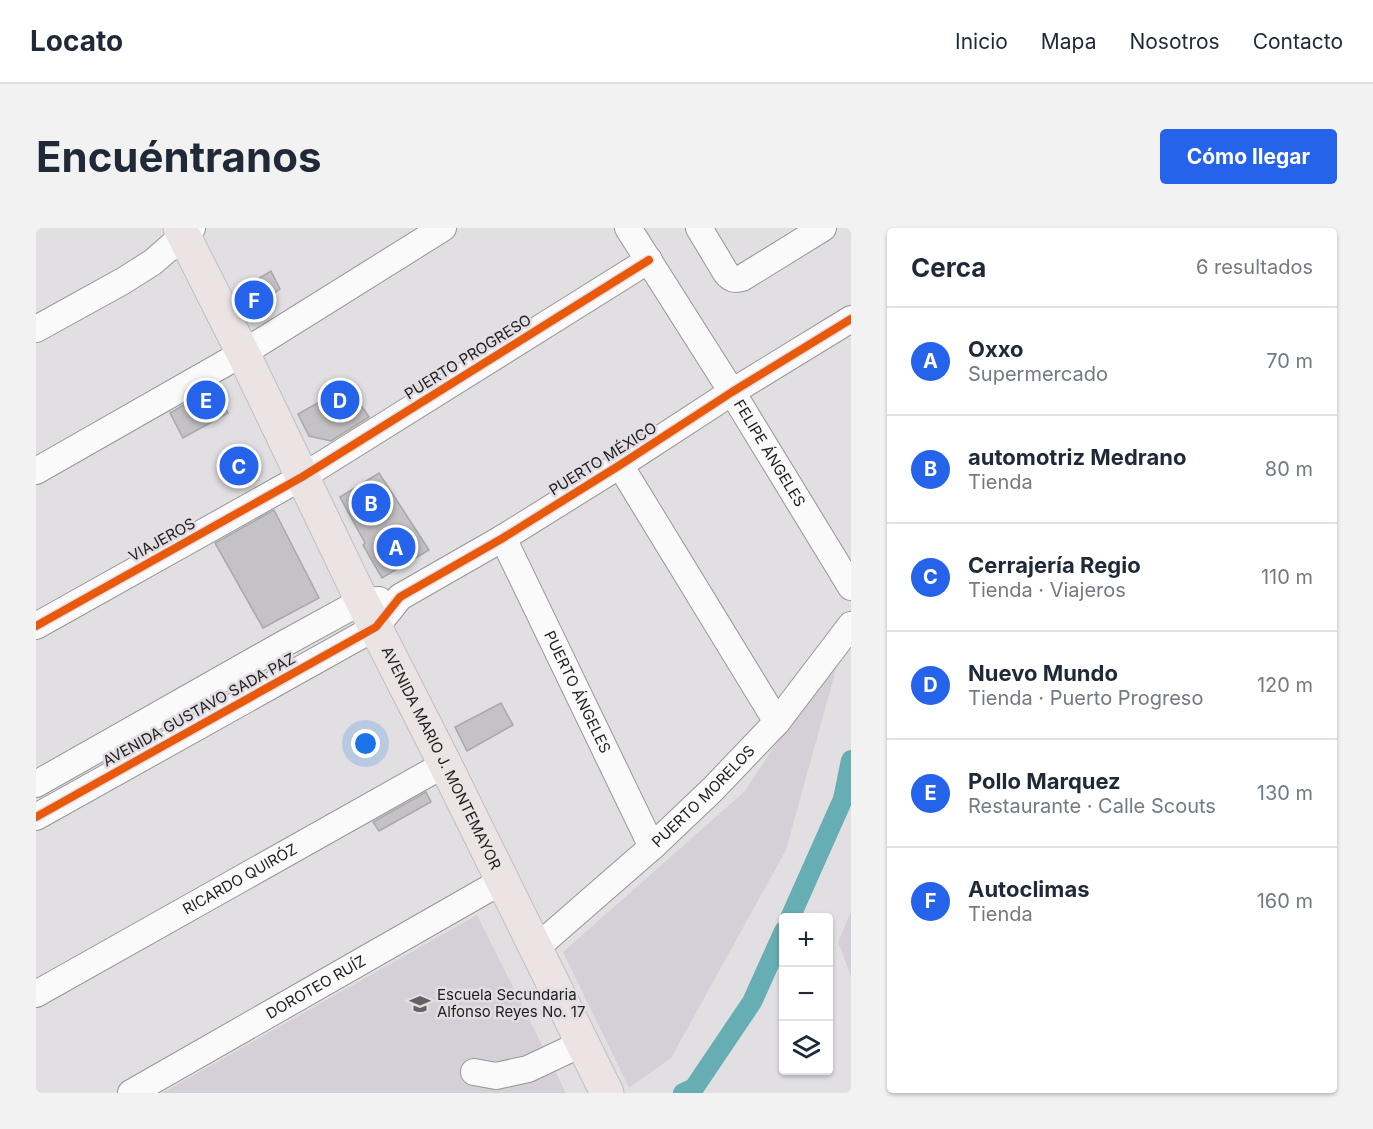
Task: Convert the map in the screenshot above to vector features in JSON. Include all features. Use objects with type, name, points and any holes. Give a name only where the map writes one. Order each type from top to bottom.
[{"type":"main road","name":"AVENIDA MARIO J. MONTEMAYOR","points":[[185,230],[302,477],[607,1093]]},
{"type":"street","points":[[36,471],[243,353],[443,228]]},
{"type":"street","name":"FELIPE ÁNGELES","points":[[628,228],[732,392],[851,587]]},
{"type":"street","points":[[699,228],[726,273],[735,280],[742,278],[823,228]]},
{"type":"street","points":[[36,329],[153,262],[185,230]]},
{"type":"street","name":"PUERTO PROGRESO","points":[[302,477],[649,260]]},
{"type":"street","name":"PUERTO MÉXICO","points":[[369,614],[503,538],[851,319]]},
{"type":"street","points":[[620,465],[777,722]]},
{"type":"street","name":"VIAJEROS","points":[[36,626],[302,477]]},
{"type":"street","name":"PUERTO ÁNGELES","points":[[503,538],[652,847]]},
{"type":"street","name":"AVENIDA GUSTAVO SADA PAZ","points":[[36,784],[268,653],[369,614]]},
{"type":"street","name":"AVENIDA GUSTAVO SADA PAZ","points":[[36,817],[369,614]]},
{"type":"street","name":"PUERTO MORELOS","points":[[536,948],[652,847],[712,790],[777,722],[851,625]]},
{"type":"street","name":"RICARDO QUIRÓZ","points":[[36,994],[445,764]]},
{"type":"street","name":"DOROTEO RUÍZ","points":[[130,1093],[502,881]]},
{"type":"street","points":[[474,1072],[496,1076],[528,1069],[583,1043]]},
{"type":"shaded area","points":[[843,644],[786,850],[671,1058],[629,1088],[563,952],[744,792]]},
{"type":"shaded area","points":[[851,912],[851,976],[838,942]]},
{"type":"shaded area","name":"Escuela Secundaria Alfonso Reyes No. 17","points":[[477,915],[566,1093],[162,1093]]},
{"type":"building","points":[[271,271],[280,289],[249,310],[240,290]]},
{"type":"building","points":[[348,386],[369,417],[331,441],[309,436],[298,414]]},
{"type":"building","points":[[214,387],[228,413],[183,438],[170,413]]},
{"type":"building","points":[[379,473],[429,550],[382,578],[340,497]]},
{"type":"building","points":[[274,510],[319,598],[263,628],[215,543]]},
{"type":"building","points":[[501,703],[513,725],[467,751],[455,727]]},
{"type":"building","points":[[426,792],[431,802],[379,831],[373,822]]},
{"type":"waterway","points":[[792,913],[843,799],[851,760]]},
{"type":"waterway","points":[[683,1093],[694,1088],[752,1002],[779,942]]},
{"type":"cycle path","points":[[36,626],[302,477],[649,260]]},
{"type":"cycle path","points":[[36,817],[376,627],[400,597],[503,538],[851,319]]},
{"type":"place","name":"Autoclimas","points":[[254,300]]},
{"type":"place","name":"Pollo Marquez","points":[[206,400]]},
{"type":"place","name":"Nuevo Mundo","points":[[340,400]]},
{"type":"place","name":"Cerrajería Regio","points":[[239,466]]},
{"type":"place","name":"automotriz Medrano","points":[[371,503]]},
{"type":"place","name":"Oxxo","points":[[396,547]]},
{"type":"place","name":"Escuela Secundaria Alfonso Reyes No. 17","points":[[420,1004]]}]
